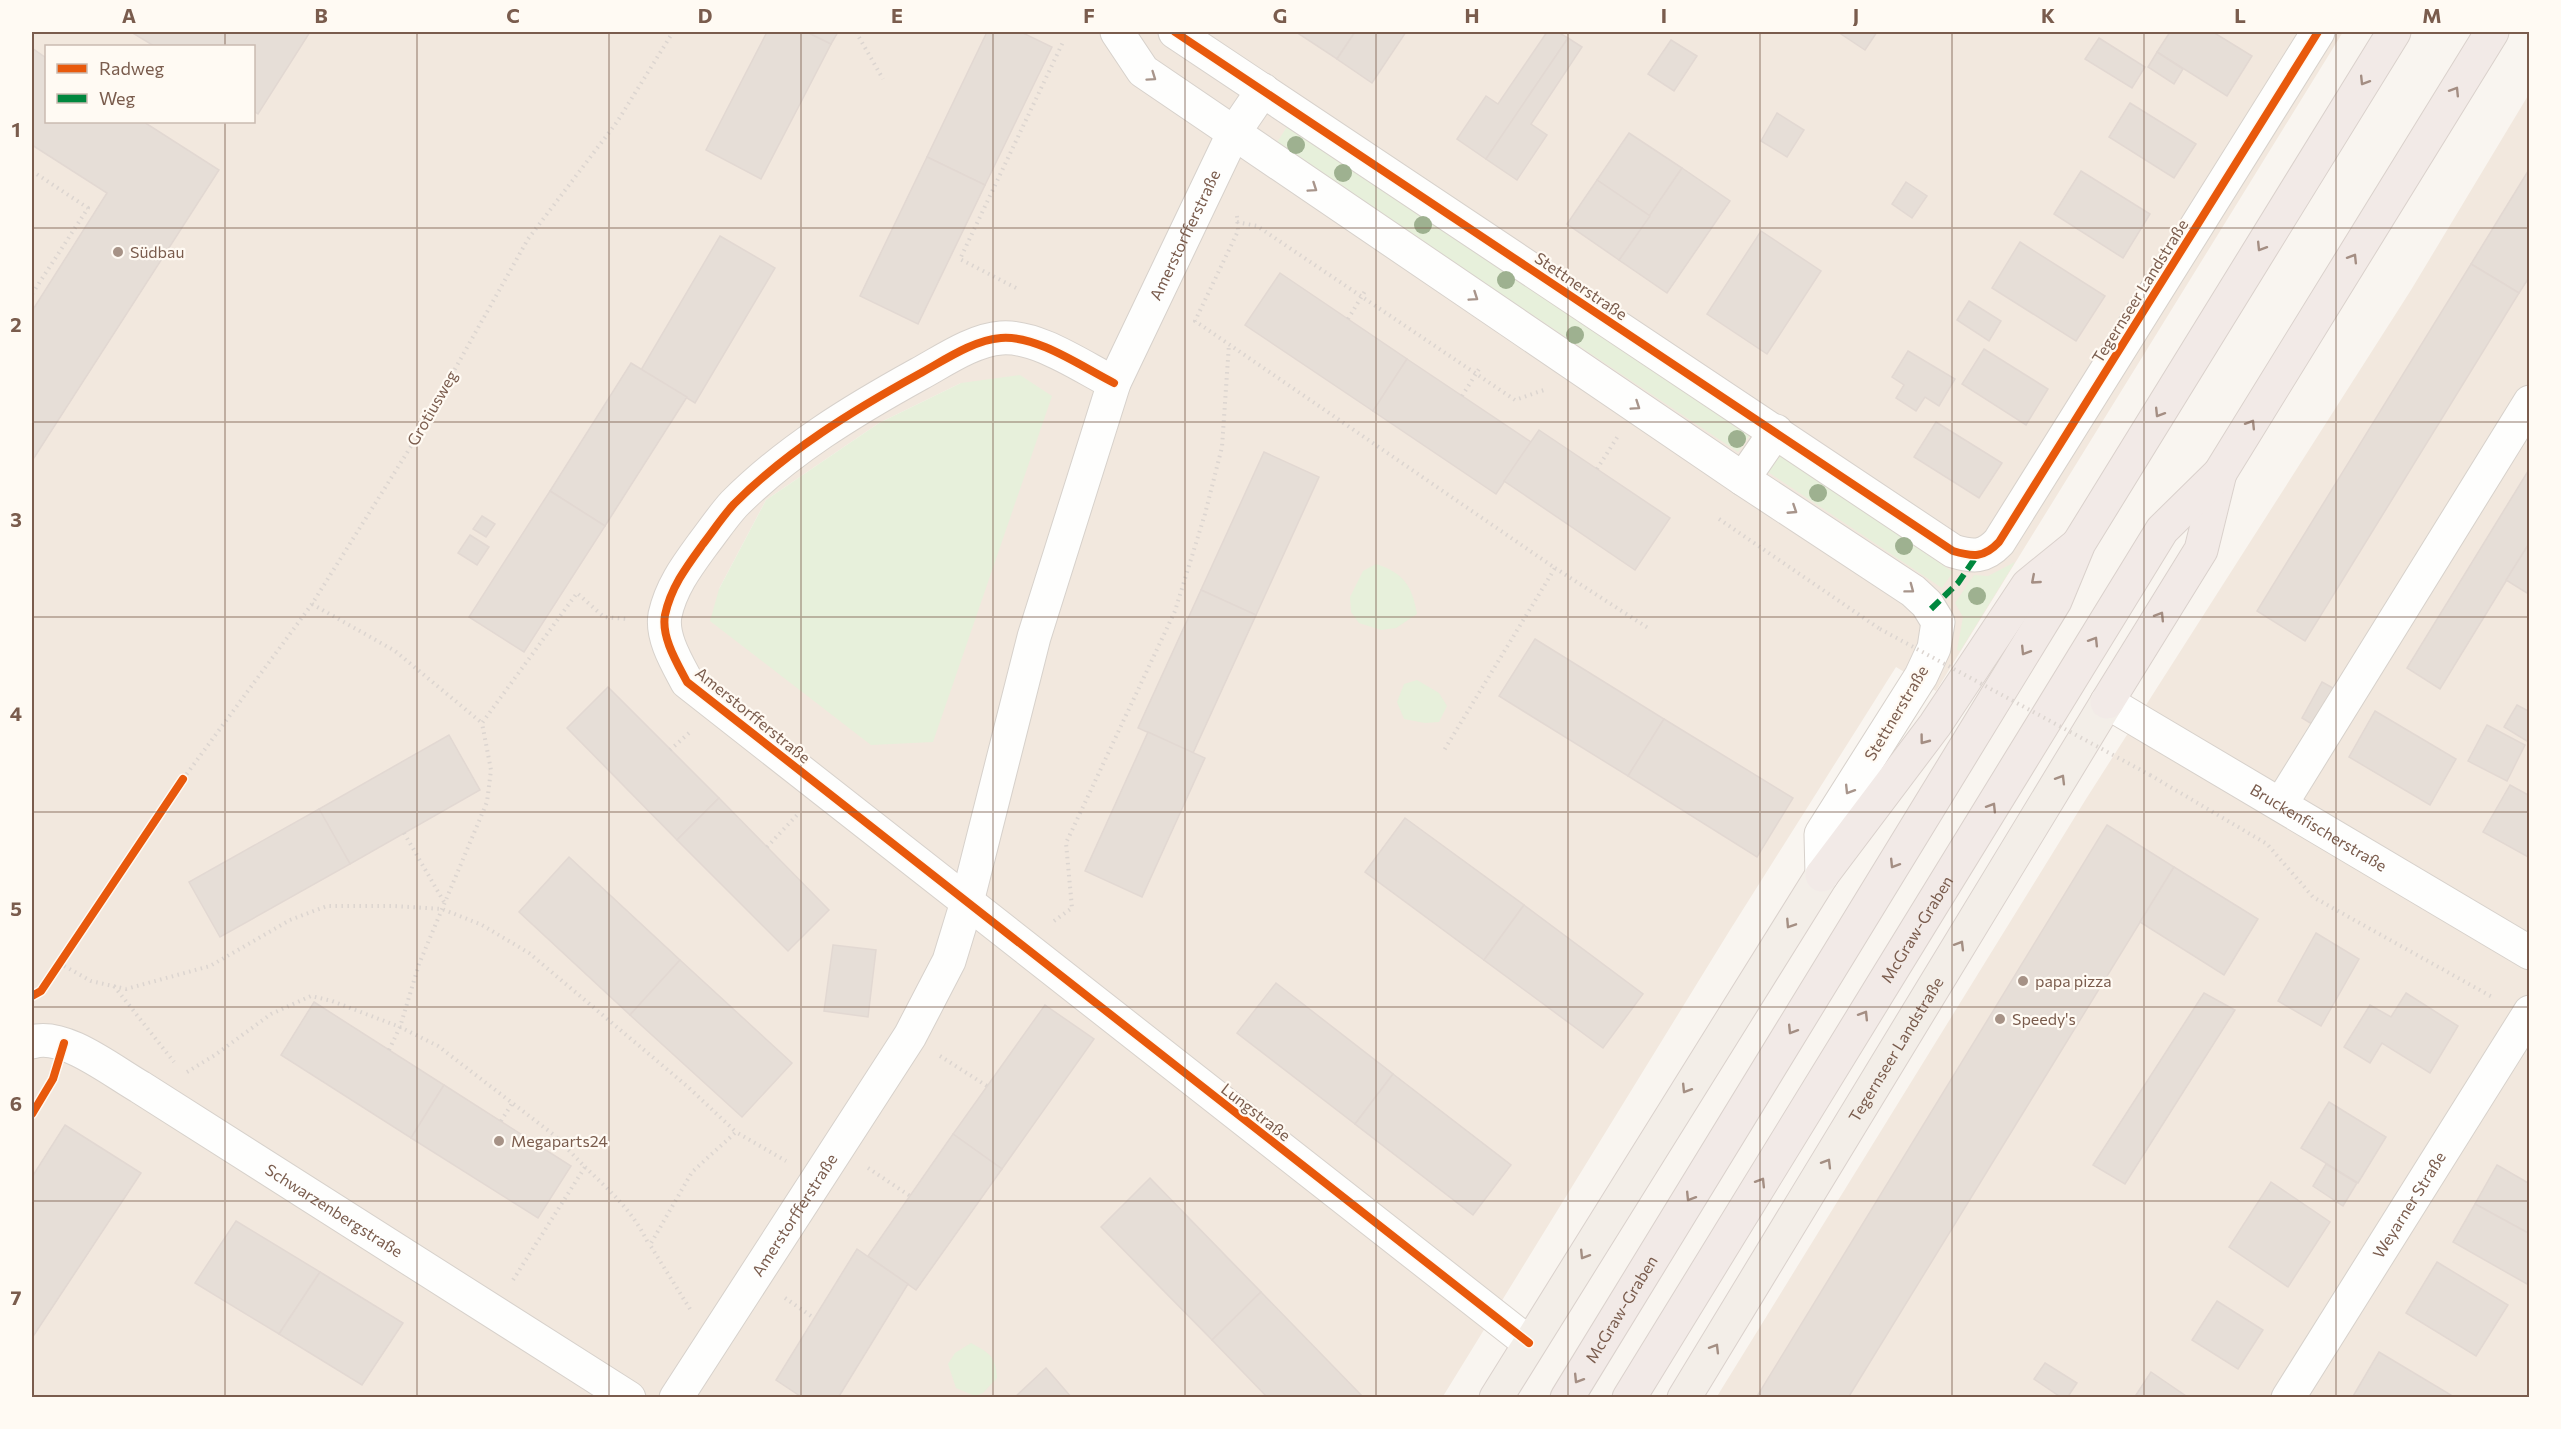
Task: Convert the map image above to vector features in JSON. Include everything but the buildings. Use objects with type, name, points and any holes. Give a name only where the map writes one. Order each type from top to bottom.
[{"type":"highway","points":[[1822,875],[1935,724],[2028,585],[2079,543],[2394,32]]},
{"type":"highway","points":[[2107,702],[2201,550],[2220,473],[2492,32]]},
{"type":"highway","name":"McGraw-Graben","points":[[1629,1398],[2162,530],[2220,473]]},
{"type":"highway","name":"McGraw-Graben","points":[[1567,1398],[2055,601],[2079,543]]},
{"type":"main road","name":"Tegernseer Landstraße","points":[[1684,1398],[2107,702]]},
{"type":"main road","points":[[1496,1398],[1822,875]]},
{"type":"street","name":"Stettnerstraße","points":[[1117,32],[1143,71],[1743,479],[1913,591],[1928,604],[1938,622],[1934,648],[1922,676],[1821,834],[1822,875]]},
{"type":"street","name":"Stettnerstraße","points":[[1174,32],[1953,551],[1976,556]]},
{"type":"street","name":"Tegernseer Landstraße","points":[[1976,556],[1990,552],[1999,542],[2318,32]]},
{"type":"street","name":"Amerstorfferstraße","points":[[676,1398],[910,1036],[949,961],[1034,637],[1114,383],[1233,134],[1263,90]]},
{"type":"street","name":"Amerstorfferstraße","points":[[966,902],[687,682],[674,658],[667,638],[664,617],[673,589],[687,565],[732,506],[772,469],[816,435],[867,403],[954,355],[1001,338],[1033,342],[1114,383]]},
{"type":"street","points":[[2281,804],[2529,402]]},
{"type":"street","points":[[1743,479],[1776,431]]},
{"type":"street","name":"Bruckenfischerstraße","points":[[2107,702],[2529,953]]},
{"type":"street","name":"Lungstraße","points":[[966,902],[1529,1343]]},
{"type":"street","name":"Weyarner Straße","points":[[2288,1398],[2528,1014]]},
{"type":"street","name":"Schwarzenbergstraße","points":[[32,1042],[41,1040],[64,1043],[157,1098],[629,1398]]},
{"type":"path","points":[[855,32],[883,79]]},
{"type":"path","points":[[1016,288],[960,259],[1063,42]]},
{"type":"path","points":[[32,171],[88,208],[32,294]]},
{"type":"path","points":[[1237,211],[1238,231],[1195,321],[1555,568],[1648,628]]},
{"type":"path","points":[[1237,222],[1257,226],[1515,400],[1546,389]]},
{"type":"path","points":[[1348,319],[1365,291]]},
{"type":"path","points":[[1022,946],[1072,908],[1066,843],[1175,611],[1205,514],[1222,447],[1229,344]]},
{"type":"path","points":[[1462,396],[1479,369]]},
{"type":"path","points":[[1598,469],[1621,431]]},
{"type":"path","points":[[1719,519],[1880,629],[2150,775],[2266,844],[2313,897],[2528,1014]]},
{"type":"path","points":[[1443,752],[1555,568]]},
{"type":"path","points":[[482,723],[577,593],[604,617],[620,620],[664,617]]},
{"type":"path","points":[[312,604],[395,651],[482,723],[491,770],[487,802],[419,964],[400,1027],[389,1050]]},
{"type":"path","points":[[404,833],[444,903]]},
{"type":"path","points":[[59,963],[91,981],[126,989],[210,966],[290,920],[327,906],[442,909],[482,925],[529,953],[680,1080],[735,1132],[817,1180]]},
{"type":"path","points":[[114,986],[184,1074]]},
{"type":"path","points":[[157,1098],[174,1080],[215,1056],[271,1014],[311,996],[332,1001],[400,1027],[438,1046],[513,1102],[554,1135],[623,1203],[641,1227],[711,1343]]},
{"type":"path","points":[[910,1036],[987,1086]]},
{"type":"path","points":[[501,1121],[513,1102]]},
{"type":"path","points":[[650,1245],[692,1172],[735,1132]]},
{"type":"path","points":[[838,1147],[910,1196]]},
{"type":"path","points":[[494,1311],[585,1167]]},
{"type":"shaded area","points":[[32,32],[2343,32],[1936,691],[1896,667],[1730,930],[1442,1398],[32,1397]],"holes":[[[961,383],[719,589],[766,500],[879,423]]]},
{"type":"shaded area","points":[[2529,94],[2529,1397],[1716,1398],[2086,799],[2411,290]]},
{"type":"green space","points":[[1288,125],[1751,433],[1738,452],[1276,144]]},
{"type":"green space","points":[[1020,375],[1052,396],[933,742],[871,745],[710,621],[719,589],[766,500],[879,423],[961,383]]},
{"type":"green space","points":[[1780,455],[1953,572],[1942,588],[1768,472]]},
{"type":"green space","points":[[2015,562],[1960,651],[1957,650],[1963,617],[1955,603],[1974,575],[1988,576]]},
{"type":"green space","points":[[1376,564],[1400,576],[1412,596],[1417,614],[1396,628],[1381,630],[1359,623],[1351,612],[1350,597],[1363,571]]},
{"type":"green space","points":[[1417,680],[1439,693],[1447,706],[1439,722],[1425,723],[1404,719],[1397,702],[1404,684]]},
{"type":"green space","points":[[971,1343],[993,1360],[997,1378],[983,1393],[975,1396],[956,1388],[948,1364],[955,1353]]},
{"type":"marked path","points":[[1931,609],[1958,583],[1976,557]]},
{"type":"cycle path","points":[[1175,32],[1953,551],[1972,555],[1988,551],[1999,542],[2318,32]]},
{"type":"cycle path","points":[[1114,383],[1044,347],[1015,338],[1001,338],[980,343],[959,352],[869,402],[776,466],[726,513],[686,569],[671,595],[664,623],[671,650],[687,682],[1529,1343]]},
{"type":"cycle path","points":[[32,996],[41,991],[183,779]]},
{"type":"cycle path","points":[[32,1114],[53,1079],[64,1043]]},
{"type":"place","name":"Südbau","points":[[118,252]]},
{"type":"place","name":"papa pizza","points":[[2023,981]]},
{"type":"place","name":"Speedy's","points":[[2000,1019]]},
{"type":"place","name":"Megaparts24","points":[[499,1141]]}]
